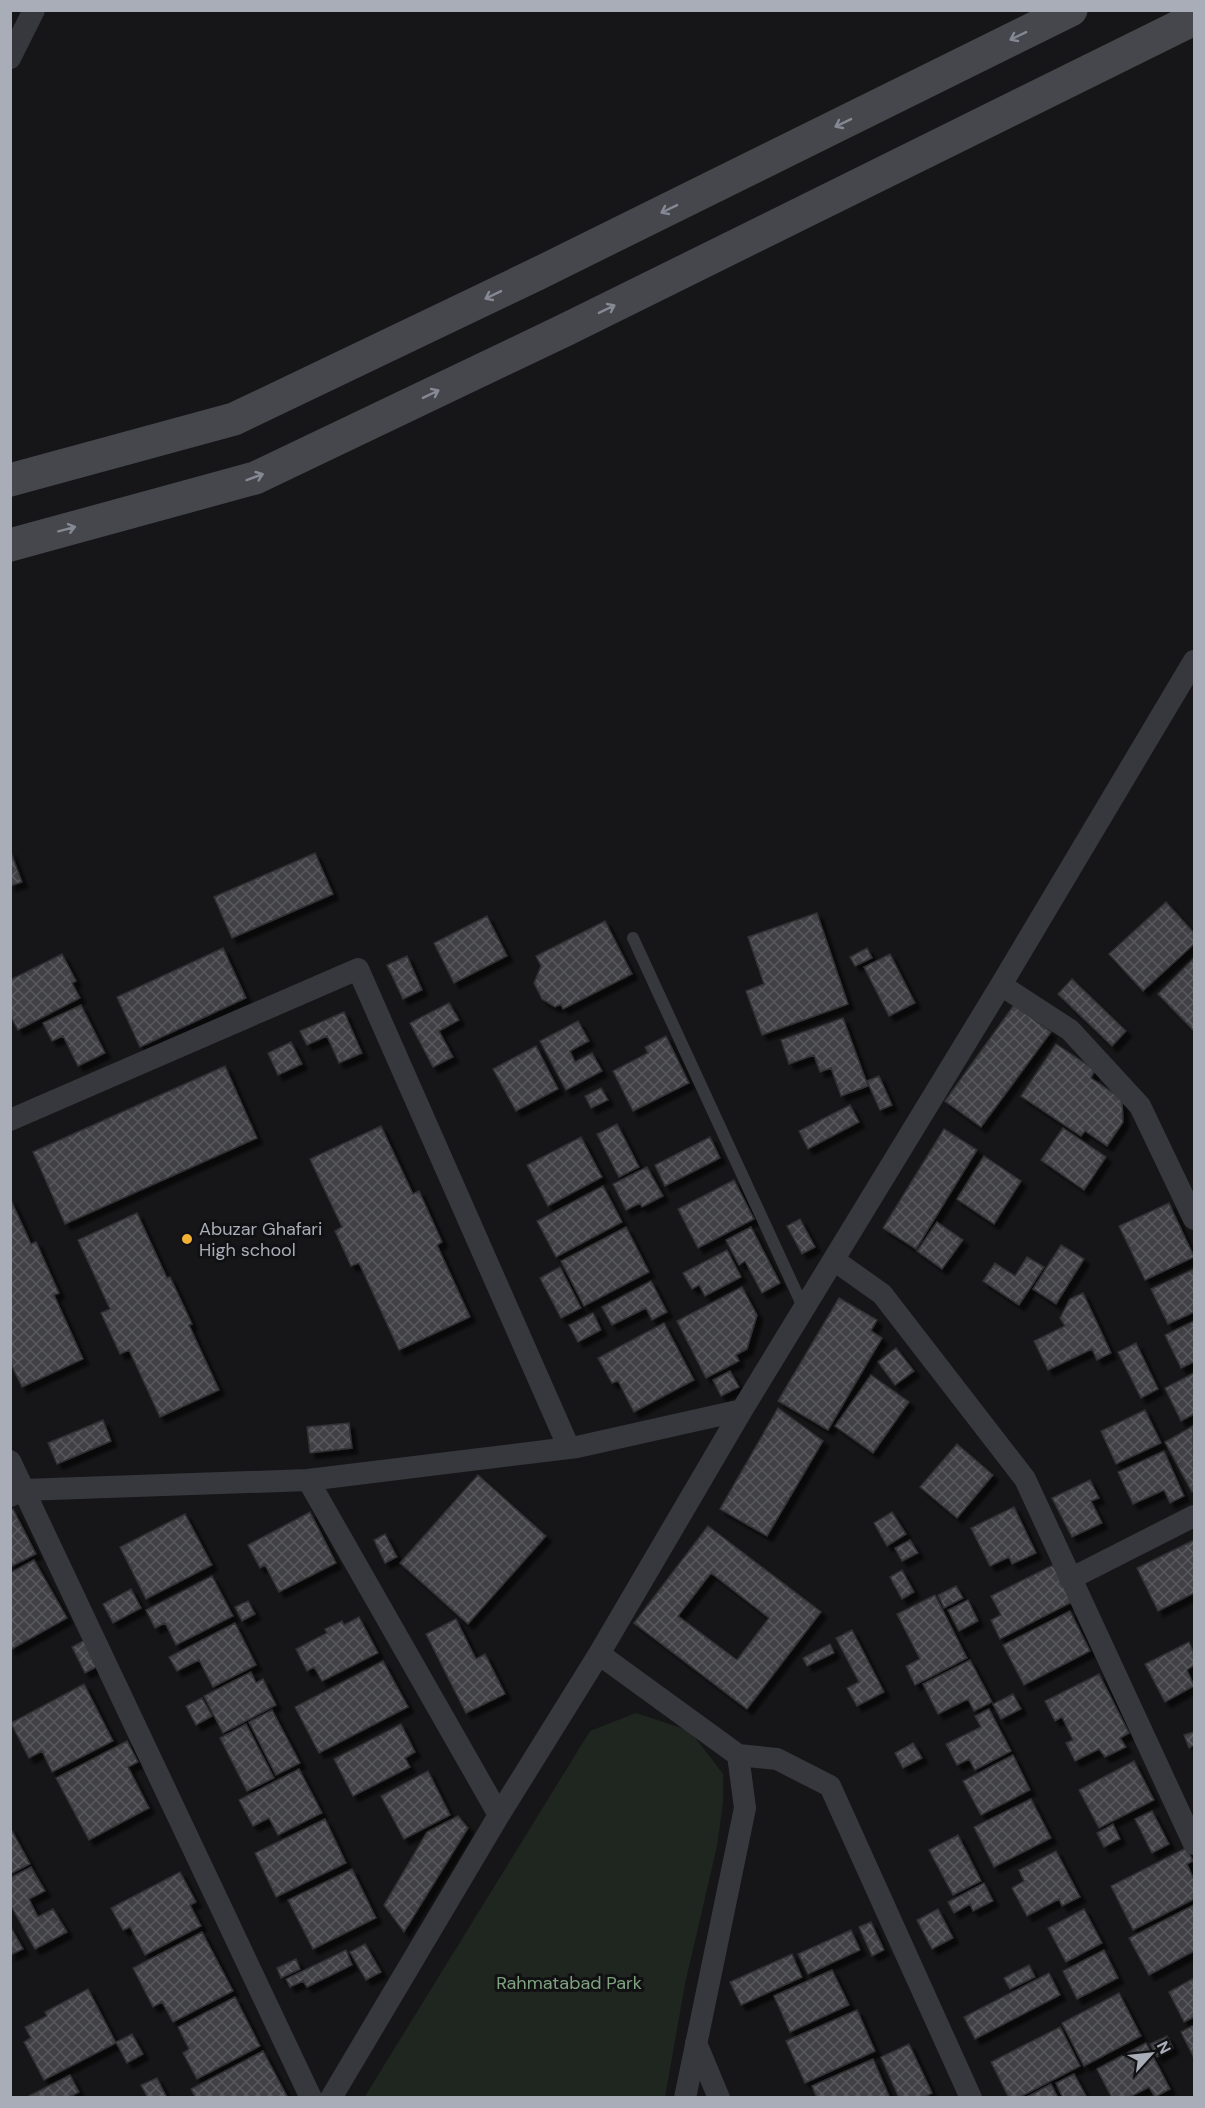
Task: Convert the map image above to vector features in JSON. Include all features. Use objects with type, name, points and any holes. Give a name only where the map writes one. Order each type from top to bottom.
[{"type":"main road","points":[[10,480],[234,419],[537,274],[1071,10]]},
{"type":"main road","points":[[10,545],[255,478],[565,330],[1194,19]]},
{"type":"street","points":[[10,58],[34,10]]},
{"type":"street","points":[[331,2097],[499,1815],[599,1654],[742,1410],[1191,674]]},
{"type":"street","points":[[10,1120],[358,969],[569,1448]]},
{"type":"street","points":[[1001,985],[1070,1030],[1140,1106],[1194,1219]]},
{"type":"street","points":[[834,1260],[882,1294],[1025,1479],[1194,1844]]},
{"type":"street","points":[[17,1493],[308,1480],[569,1448],[742,1410]]},
{"type":"street","points":[[10,1461],[17,1493],[311,2097]]},
{"type":"street","points":[[308,1480],[499,1815]]},
{"type":"street","points":[[1070,1579],[1194,1516]]},
{"type":"street","points":[[599,1654],[738,1755],[777,1759],[830,1786],[971,2097]]},
{"type":"street","points":[[685,2097],[745,1808],[738,1755]]},
{"type":"street","points":[[696,2043],[719,2097]]},
{"type":"lane","points":[[633,938],[804,1309]]},
{"type":"green space","name":"Rahmatabad Park","points":[[636,1713],[690,1731],[723,1774],[723,1803],[717,1846],[685,1984],[665,2097],[364,2098],[590,1731]]},
{"type":"building","points":[[10,850],[22,882],[10,886]]},
{"type":"building","points":[[315,853],[333,894],[232,938],[214,897]]},
{"type":"building","points":[[1166,902],[1194,933],[1194,944],[1143,991],[1109,954]]},
{"type":"building","points":[[817,913],[848,1004],[762,1035],[746,991],[764,984],[748,937]]},
{"type":"building","points":[[487,916],[507,956],[454,983],[434,943]]},
{"type":"building","points":[[605,921],[632,974],[563,1009],[561,1004],[555,1007],[542,999],[534,983],[541,966],[536,956]]},
{"type":"building","points":[[223,948],[246,998],[140,1047],[117,997]]},
{"type":"building","points":[[867,948],[872,958],[855,966],[850,957]]},
{"type":"building","points":[[62,954],[76,981],[72,983],[80,998],[18,1030],[10,1015],[10,980]]},
{"type":"building","points":[[890,954],[915,1003],[889,1016],[864,967]]},
{"type":"building","points":[[407,956],[422,990],[403,999],[387,965]]},
{"type":"building","points":[[1194,958],[1194,1028],[1193,1030],[1158,994]]},
{"type":"building","points":[[1072,979],[1126,1031],[1112,1046],[1058,994]]},
{"type":"building","points":[[449,1003],[459,1020],[439,1031],[453,1057],[433,1067],[410,1023]]},
{"type":"building","points":[[81,1005],[105,1053],[78,1066],[63,1036],[52,1041],[43,1023]]},
{"type":"building","points":[[1014,1005],[1051,1032],[981,1127],[945,1101]]},
{"type":"building","points":[[344,1012],[362,1053],[339,1063],[327,1036],[307,1045],[300,1031]]},
{"type":"building","points":[[843,1018],[868,1086],[841,1096],[831,1068],[820,1072],[814,1055],[789,1064],[781,1040]]},
{"type":"building","points":[[578,1021],[589,1041],[570,1051],[575,1062],[592,1053],[602,1071],[566,1090],[540,1041]]},
{"type":"building","points":[[666,1036],[689,1083],[633,1111],[613,1071],[648,1053],[645,1047]]},
{"type":"building","points":[[291,1042],[302,1064],[278,1075],[268,1053]]},
{"type":"building","points":[[1056,1044],[1095,1070],[1091,1078],[1122,1099],[1123,1122],[1107,1146],[1085,1131],[1081,1136],[1021,1096]]},
{"type":"building","points":[[536,1046],[558,1089],[516,1111],[493,1069]]},
{"type":"building","points":[[225,1066],[257,1138],[65,1224],[33,1152]]},
{"type":"building","points":[[879,1076],[892,1105],[880,1110],[867,1081]]},
{"type":"building","points":[[601,1088],[608,1100],[591,1108],[585,1096]]},
{"type":"building","points":[[850,1105],[859,1122],[808,1149],[799,1131]]},
{"type":"building","points":[[617,1124],[639,1167],[619,1177],[597,1134]]},
{"type":"building","points":[[381,1126],[413,1194],[419,1191],[442,1242],[437,1245],[470,1317],[399,1350],[359,1263],[351,1266],[335,1231],[342,1227],[310,1159]]},
{"type":"building","points":[[1063,1128],[1106,1157],[1084,1190],[1041,1160]]},
{"type":"building","points":[[944,1129],[977,1150],[916,1249],[883,1228]]},
{"type":"building","points":[[581,1137],[602,1177],[548,1206],[527,1165]]},
{"type":"building","points":[[710,1137],[720,1158],[665,1186],[655,1165]]},
{"type":"building","points":[[984,1156],[1021,1181],[994,1224],[957,1199]]},
{"type":"building","points":[[647,1167],[663,1196],[642,1207],[640,1203],[626,1210],[613,1184]]},
{"type":"building","points":[[734,1180],[754,1219],[698,1248],[678,1209]]},
{"type":"building","points":[[603,1186],[622,1222],[556,1257],[537,1221]]},
{"type":"building","points":[[10,1198],[31,1244],[36,1242],[59,1293],[54,1295],[83,1359],[22,1387],[10,1362]]},
{"type":"building","points":[[1169,1203],[1194,1257],[1145,1280],[1119,1226]]},
{"type":"building","points":[[137,1213],[167,1278],[170,1277],[192,1324],[189,1325],[219,1390],[160,1417],[129,1350],[120,1354],[101,1313],[110,1309],[78,1240]]},
{"type":"building","points":[[800,1219],[815,1247],[802,1254],[787,1226]]},
{"type":"building","points":[[937,1222],[963,1240],[942,1269],[917,1251]]},
{"type":"building","points":[[626,1227],[649,1272],[584,1306],[561,1261]]},
{"type":"building","points":[[751,1227],[780,1283],[762,1293],[745,1261],[739,1265],[726,1240]]},
{"type":"building","points":[[1061,1245],[1084,1259],[1056,1304],[1033,1289]]},
{"type":"building","points":[[727,1250],[741,1277],[705,1296],[699,1285],[692,1289],[683,1273]]},
{"type":"building","points":[[1027,1257],[1044,1267],[1019,1305],[983,1281],[995,1263],[1015,1276]]},
{"type":"building","points":[[560,1267],[581,1308],[561,1318],[540,1278]]},
{"type":"building","points":[[1194,1269],[1194,1312],[1168,1324],[1151,1289]]},
{"type":"building","points":[[651,1281],[667,1312],[652,1320],[646,1308],[612,1325],[602,1307]]},
{"type":"building","points":[[742,1287],[757,1315],[747,1349],[736,1355],[739,1361],[706,1378],[677,1321]]},
{"type":"building","points":[[1083,1293],[1111,1353],[1097,1360],[1092,1349],[1048,1370],[1034,1341],[1065,1326],[1060,1318],[1070,1299]]},
{"type":"building","points":[[839,1298],[877,1320],[871,1331],[882,1338],[828,1430],[778,1401]]},
{"type":"building","points":[[593,1313],[601,1330],[578,1342],[569,1325]]},
{"type":"building","points":[[1194,1321],[1194,1362],[1181,1368],[1165,1335]]},
{"type":"building","points":[[664,1323],[694,1380],[634,1412],[618,1381],[612,1383],[598,1358]]},
{"type":"building","points":[[1136,1343],[1158,1389],[1141,1398],[1118,1352]]},
{"type":"building","points":[[896,1348],[914,1371],[895,1385],[878,1362]]},
{"type":"building","points":[[730,1371],[739,1387],[721,1396],[713,1380]]},
{"type":"building","points":[[1194,1373],[1194,1414],[1181,1421],[1165,1388]]},
{"type":"building","points":[[871,1375],[909,1402],[873,1453],[835,1426]]},
{"type":"building","points":[[778,1408],[823,1441],[767,1536],[720,1509]]},
{"type":"building","points":[[1145,1410],[1161,1443],[1116,1464],[1101,1431]]},
{"type":"building","points":[[103,1420],[111,1441],[57,1464],[48,1443]]},
{"type":"building","points":[[349,1423],[352,1448],[310,1453],[307,1427]]},
{"type":"building","points":[[1193,1426],[1194,1491],[1192,1492],[1165,1442]]},
{"type":"building","points":[[957,1444],[993,1475],[957,1518],[920,1487]]},
{"type":"building","points":[[1164,1451],[1184,1496],[1170,1503],[1164,1490],[1133,1504],[1118,1472]]},
{"type":"building","points":[[478,1475],[546,1536],[468,1624],[400,1563]]},
{"type":"building","points":[[1090,1480],[1099,1498],[1091,1501],[1102,1523],[1072,1537],[1052,1498]]},
{"type":"building","points":[[1014,1507],[1036,1553],[1012,1564],[1009,1557],[990,1566],[971,1528]]},
{"type":"building","points":[[13,1509],[36,1554],[10,1567],[10,1510]]},
{"type":"building","points":[[310,1512],[336,1563],[279,1592],[265,1565],[260,1568],[248,1545]]},
{"type":"building","points":[[892,1512],[906,1534],[887,1546],[874,1523]]},
{"type":"building","points":[[185,1514],[212,1565],[146,1599],[120,1547]]},
{"type":"building","points":[[708,1526],[821,1612],[747,1709],[634,1623]],"holes":[[[711,1573],[769,1618],[737,1660],[678,1616]]]},
{"type":"building","points":[[385,1534],[397,1557],[385,1563],[374,1540]]},
{"type":"building","points":[[910,1540],[918,1553],[902,1561],[895,1548]]},
{"type":"building","points":[[1194,1540],[1194,1593],[1158,1611],[1137,1568]]},
{"type":"building","points":[[34,1560],[67,1618],[10,1650],[10,1573]]},
{"type":"building","points":[[1053,1565],[1072,1602],[1000,1639],[991,1620],[1001,1615],[991,1596]]},
{"type":"building","points":[[902,1570],[914,1592],[902,1599],[890,1577]]},
{"type":"building","points":[[212,1576],[233,1616],[176,1645],[165,1623],[155,1628],[146,1610]]},
{"type":"building","points":[[956,1586],[963,1598],[944,1608],[938,1595]]},
{"type":"building","points":[[131,1589],[141,1608],[113,1623],[103,1604]]},
{"type":"building","points":[[935,1595],[967,1658],[915,1685],[906,1666],[920,1659],[897,1614]]},
{"type":"building","points":[[968,1600],[978,1621],[959,1631],[948,1610]]},
{"type":"building","points":[[248,1601],[255,1614],[242,1621],[235,1607]]},
{"type":"building","points":[[1070,1611],[1090,1651],[1024,1685],[1003,1645]]},
{"type":"building","points":[[359,1617],[378,1653],[322,1681],[314,1667],[307,1671],[296,1649],[327,1633],[325,1629],[342,1621],[344,1625]]},
{"type":"building","points":[[456,1619],[476,1659],[485,1654],[505,1694],[466,1713],[426,1634]]},
{"type":"building","points":[[235,1623],[256,1665],[213,1687],[199,1660],[177,1671],[169,1657]]},
{"type":"building","points":[[852,1630],[884,1692],[857,1706],[847,1688],[859,1682],[836,1638]]},
{"type":"building","points":[[85,1640],[98,1666],[85,1673],[72,1647]]},
{"type":"building","points":[[1189,1642],[1194,1654],[1194,1665],[1187,1670],[1194,1686],[1165,1702],[1145,1664]]},
{"type":"building","points":[[830,1644],[834,1653],[807,1666],[803,1658]]},
{"type":"building","points":[[970,1660],[992,1702],[974,1711],[968,1699],[938,1714],[923,1684]]},
{"type":"building","points":[[383,1661],[408,1707],[319,1753],[295,1707]]},
{"type":"building","points":[[251,1672],[256,1683],[263,1679],[276,1705],[223,1733],[204,1696]]},
{"type":"building","points":[[1099,1674],[1129,1733],[1120,1738],[1126,1747],[1105,1757],[1099,1749],[1075,1761],[1066,1743],[1073,1740],[1062,1717],[1055,1721],[1045,1701]]},
{"type":"building","points":[[84,1684],[113,1741],[52,1772],[42,1751],[29,1758],[11,1723]]},
{"type":"building","points":[[1013,1694],[1021,1709],[1001,1719],[993,1704]]},
{"type":"building","points":[[202,1698],[212,1716],[196,1725],[186,1706]]},
{"type":"building","points":[[989,1709],[1011,1751],[975,1770],[969,1759],[957,1765],[946,1744],[981,1727],[975,1716]]},
{"type":"building","points":[[272,1710],[300,1763],[276,1775],[249,1722]]},
{"type":"building","points":[[246,1724],[274,1778],[247,1791],[220,1738]]},
{"type":"building","points":[[401,1724],[415,1752],[405,1758],[410,1767],[353,1796],[334,1759]]},
{"type":"building","points":[[1194,1732],[1194,1745],[1189,1748],[1184,1735]]},
{"type":"building","points":[[127,1741],[138,1762],[128,1767],[149,1808],[89,1840],[56,1778]]},
{"type":"building","points":[[913,1743],[922,1758],[903,1768],[895,1753]]},
{"type":"building","points":[[1013,1755],[1030,1790],[981,1815],[963,1781]]},
{"type":"building","points":[[1134,1761],[1154,1800],[1099,1828],[1079,1790]]},
{"type":"building","points":[[299,1769],[322,1813],[278,1835],[269,1818],[253,1826],[239,1800]]},
{"type":"building","points":[[428,1771],[450,1815],[404,1839],[381,1796]]},
{"type":"building","points":[[1031,1799],[1051,1838],[994,1867],[974,1827]]},
{"type":"building","points":[[1152,1811],[1169,1844],[1152,1853],[1135,1819]]},
{"type":"building","points":[[458,1816],[468,1828],[404,1932],[384,1905],[427,1832]]},
{"type":"building","points":[[325,1819],[346,1863],[276,1897],[255,1853]]},
{"type":"building","points":[[1113,1824],[1120,1839],[1104,1847],[1097,1833]]},
{"type":"building","points":[[10,1827],[30,1864],[10,1874]]},
{"type":"building","points":[[958,1835],[981,1881],[953,1895],[929,1850]]},
{"type":"building","points":[[1186,1848],[1193,1861],[1187,1864],[1194,1880],[1194,1899],[1133,1930],[1111,1886]]},
{"type":"building","points":[[1056,1851],[1080,1897],[1062,1906],[1059,1899],[1027,1916],[1012,1888],[1024,1881],[1019,1870]]},
{"type":"building","points":[[31,1867],[45,1891],[29,1899],[38,1917],[53,1909],[67,1932],[35,1949],[10,1904],[10,1878]]},
{"type":"building","points":[[352,1869],[376,1918],[313,1949],[288,1900]]},
{"type":"building","points":[[180,1872],[196,1902],[190,1905],[201,1926],[145,1955],[130,1927],[123,1930],[111,1908]]},
{"type":"building","points":[[984,1883],[993,1901],[973,1911],[970,1904],[954,1913],[948,1902]]},
{"type":"building","points":[[1194,1905],[1194,1951],[1149,1975],[1129,1938]]},
{"type":"building","points":[[938,1909],[953,1938],[932,1949],[917,1920]]},
{"type":"building","points":[[1084,1909],[1102,1943],[1066,1962],[1048,1928]]},
{"type":"building","points":[[871,1922],[884,1950],[872,1956],[859,1927]]},
{"type":"building","points":[[10,1926],[23,1949],[10,1955]]},
{"type":"building","points":[[851,1930],[860,1950],[808,1974],[798,1954]]},
{"type":"building","points":[[202,1932],[233,1991],[173,2022],[162,2002],[153,2007],[133,1968]]},
{"type":"building","points":[[365,1944],[381,1972],[366,1980],[350,1952]]},
{"type":"building","points":[[346,1950],[352,1965],[307,1987],[303,1981],[290,1987],[286,1979]]},
{"type":"building","points":[[1104,1950],[1118,1978],[1077,1999],[1063,1971]]},
{"type":"building","points":[[792,1954],[802,1977],[741,2005],[730,1982]]},
{"type":"building","points":[[296,1959],[300,1969],[281,1978],[277,1968]]},
{"type":"building","points":[[1029,1965],[1035,1977],[1010,1989],[1004,1978]]},
{"type":"building","points":[[832,1970],[849,2005],[790,2032],[774,1996]]},
{"type":"building","points":[[1049,1973],[1060,1995],[975,2039],[964,2017]]},
{"type":"building","points":[[1194,1978],[1194,2017],[1184,2022],[1169,1992]]},
{"type":"building","points":[[88,1989],[116,2043],[44,2080],[24,2042],[31,2038],[25,2027],[47,2016],[45,2012]]},
{"type":"building","points":[[1119,1993],[1141,2036],[1084,2066],[1062,2023]]},
{"type":"building","points":[[235,1997],[260,2046],[197,2079],[183,2053],[189,2049],[178,2027]]},
{"type":"building","points":[[857,2010],[875,2051],[805,2083],[786,2041]]},
{"type":"building","points":[[1194,2025],[1194,2058],[1181,2032]]},
{"type":"building","points":[[1060,2027],[1080,2066],[1018,2098],[1009,2098],[991,2062]]},
{"type":"building","points":[[132,2034],[143,2054],[127,2063],[116,2042]]},
{"type":"building","points":[[1167,2036],[1173,2048],[1157,2057],[1150,2044]]},
{"type":"building","points":[[1146,2043],[1170,2089],[1155,2097],[1149,2087],[1128,2098],[1112,2098],[1097,2069]]},
{"type":"building","points":[[909,2044],[932,2093],[923,2098],[899,2098],[881,2057]]},
{"type":"building","points":[[263,2051],[288,2098],[196,2098],[191,2089]]},
{"type":"building","points":[[873,2059],[890,2098],[817,2098],[812,2086]]},
{"type":"building","points":[[1074,2074],[1086,2096],[1063,2098],[1056,2083]]},
{"type":"building","points":[[70,2075],[79,2092],[68,2098],[29,2098],[29,2096]]},
{"type":"building","points":[[157,2078],[167,2098],[148,2098],[141,2085]]},
{"type":"building","points":[[1051,2084],[1058,2098],[1025,2098]]},
{"type":"place","name":"Abuzar Ghafari High school","points":[[187,1239]]}]
